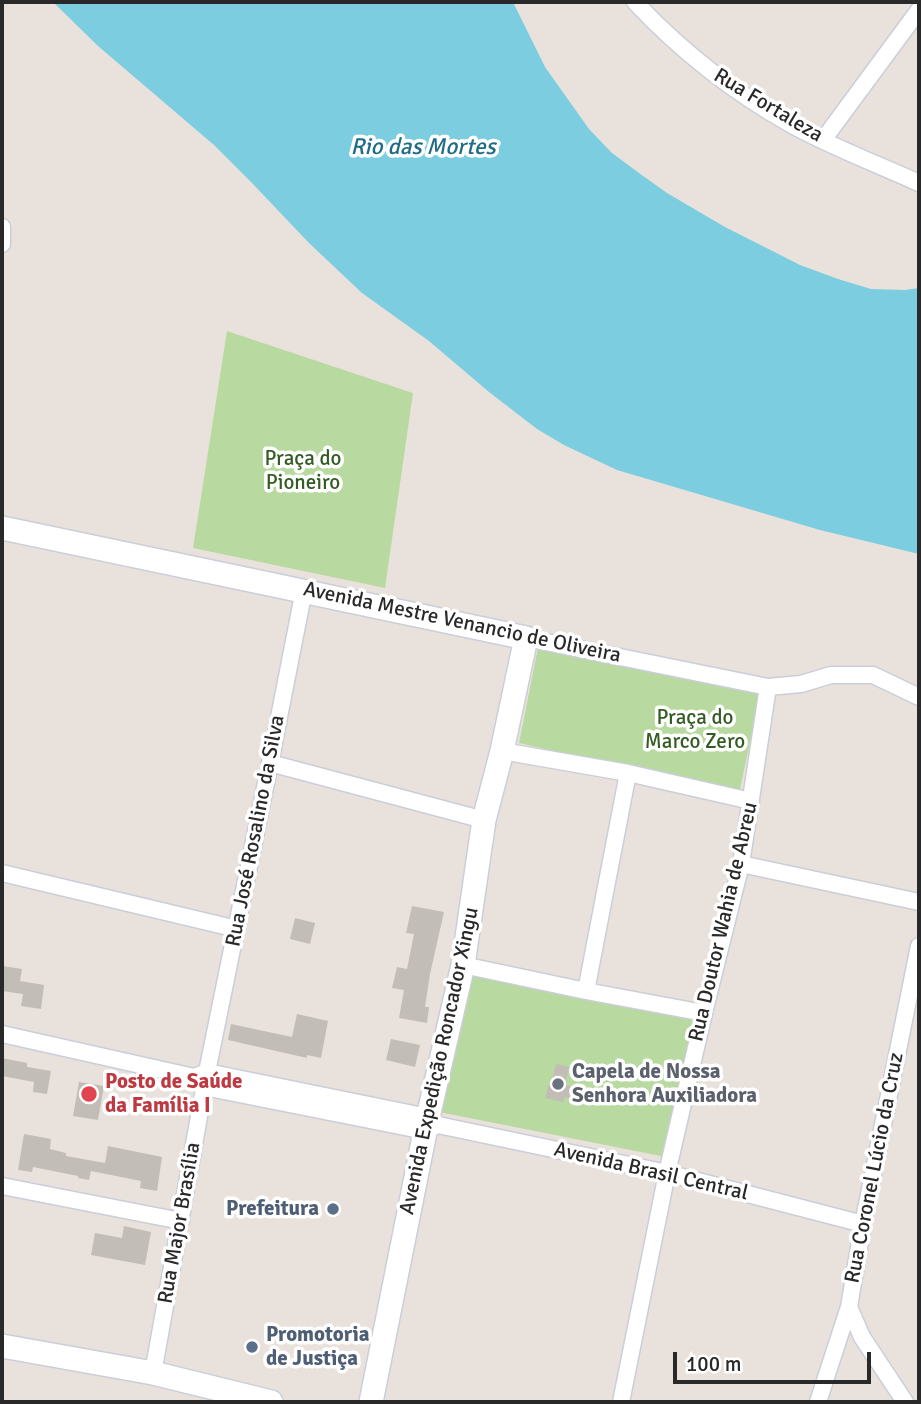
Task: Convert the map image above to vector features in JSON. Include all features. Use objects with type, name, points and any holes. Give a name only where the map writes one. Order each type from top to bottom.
[{"type":"street","name":"Rua Fortaleza","points":[[635,2],[695,60],[765,109],[823,140],[919,183]]},
{"type":"street","points":[[823,140],[919,10]]},
{"type":"street","points":[[2,227],[2,244]]},
{"type":"street","name":"Avenida Mestre Venancio de Oliveira","points":[[2,528],[768,687],[801,684],[831,675],[873,676],[919,697]]},
{"type":"street","name":"Rua José Rosalino da Silva","points":[[202,1079],[237,929],[304,590]]},
{"type":"street","name":"Avenida Expedição Roncador Xingu","points":[[371,1402],[463,965],[484,820],[526,638]]},
{"type":"street","name":"Rua Doutor Wahia de Abreu","points":[[621,1402],[667,1173],[741,864],[768,687]]},
{"type":"street","points":[[502,751],[628,773],[751,801]]},
{"type":"street","points":[[270,763],[484,820]]},
{"type":"street","points":[[586,991],[628,773]]},
{"type":"street","points":[[741,864],[919,902]]},
{"type":"street","points":[[2,873],[237,929]]},
{"type":"street","name":"Rua Coronel Lúcio da Cruz","points":[[818,1402],[849,1307],[919,946]]},
{"type":"street","points":[[463,965],[704,1013]]},
{"type":"street","name":"Avenida Brasil Central","points":[[2,1034],[202,1079],[667,1173],[863,1224]]},
{"type":"street","name":"Rua Major Brasília","points":[[153,1373],[202,1079]]},
{"type":"street","points":[[2,1186],[180,1221]]},
{"type":"street","points":[[849,1307],[862,1337],[905,1402]]},
{"type":"street","points":[[2,1346],[153,1373],[271,1402]]},
{"type":"green space","name":"Praça do Pioneiro","points":[[227,331],[413,393],[385,588],[193,548]]},
{"type":"green space","name":"Praça do Marco Zero","points":[[538,648],[761,690],[739,794],[519,743]]},
{"type":"green space","points":[[468,970],[695,1017],[666,1157],[439,1112]]},
{"type":"water","name":"Rio das Mortes","points":[[53,2],[513,2],[545,67],[589,129],[612,153],[667,193],[725,227],[800,265],[871,289],[919,288],[919,554],[820,530],[617,470],[537,429],[429,341],[362,293],[309,243],[214,145],[98,46]]},
{"type":"building","points":[[412,906],[444,912],[430,974],[425,1007],[429,1007],[427,1023],[399,1018],[404,990],[392,988],[397,967],[407,969],[414,934],[406,933]]},
{"type":"building","points":[[295,918],[315,923],[310,944],[290,939]]},
{"type":"building","points":[[3,966],[22,969],[20,981],[44,985],[41,1009],[21,1006],[23,994],[2,991]]},
{"type":"building","points":[[297,1014],[328,1021],[321,1058],[307,1055],[307,1058],[228,1040],[231,1024],[292,1037]]},
{"type":"building","points":[[391,1039],[420,1045],[415,1067],[386,1060]]},
{"type":"building","points":[[2,1058],[27,1063],[27,1067],[51,1071],[47,1094],[33,1092],[34,1082],[2,1076]]},
{"type":"building","name":"Capela de Nossa Senhora Auxiliadora","points":[[556,1064],[569,1067],[565,1085],[576,1088],[573,1099],[565,1097],[563,1102],[545,1098]]},
{"type":"building","points":[[79,1082],[104,1086],[98,1120],[73,1116]]},
{"type":"building","points":[[24,1134],[51,1139],[50,1149],[66,1153],[66,1156],[105,1163],[108,1146],[162,1157],[157,1191],[140,1188],[141,1181],[91,1171],[89,1180],[33,1167],[32,1172],[18,1170]]},
{"type":"building","points":[[124,1226],[151,1232],[145,1265],[91,1255],[95,1233],[122,1238]]},
{"type":"place","name":"Capela de Nossa Senhora Auxiliadora","points":[[558,1084]]},
{"type":"place","name":"Posto de Saúde da Família I","points":[[89,1094]]},
{"type":"place","name":"Prefeitura","points":[[333,1209]]},
{"type":"place","name":"Promotoria de Justiça","points":[[252,1347]]}]
